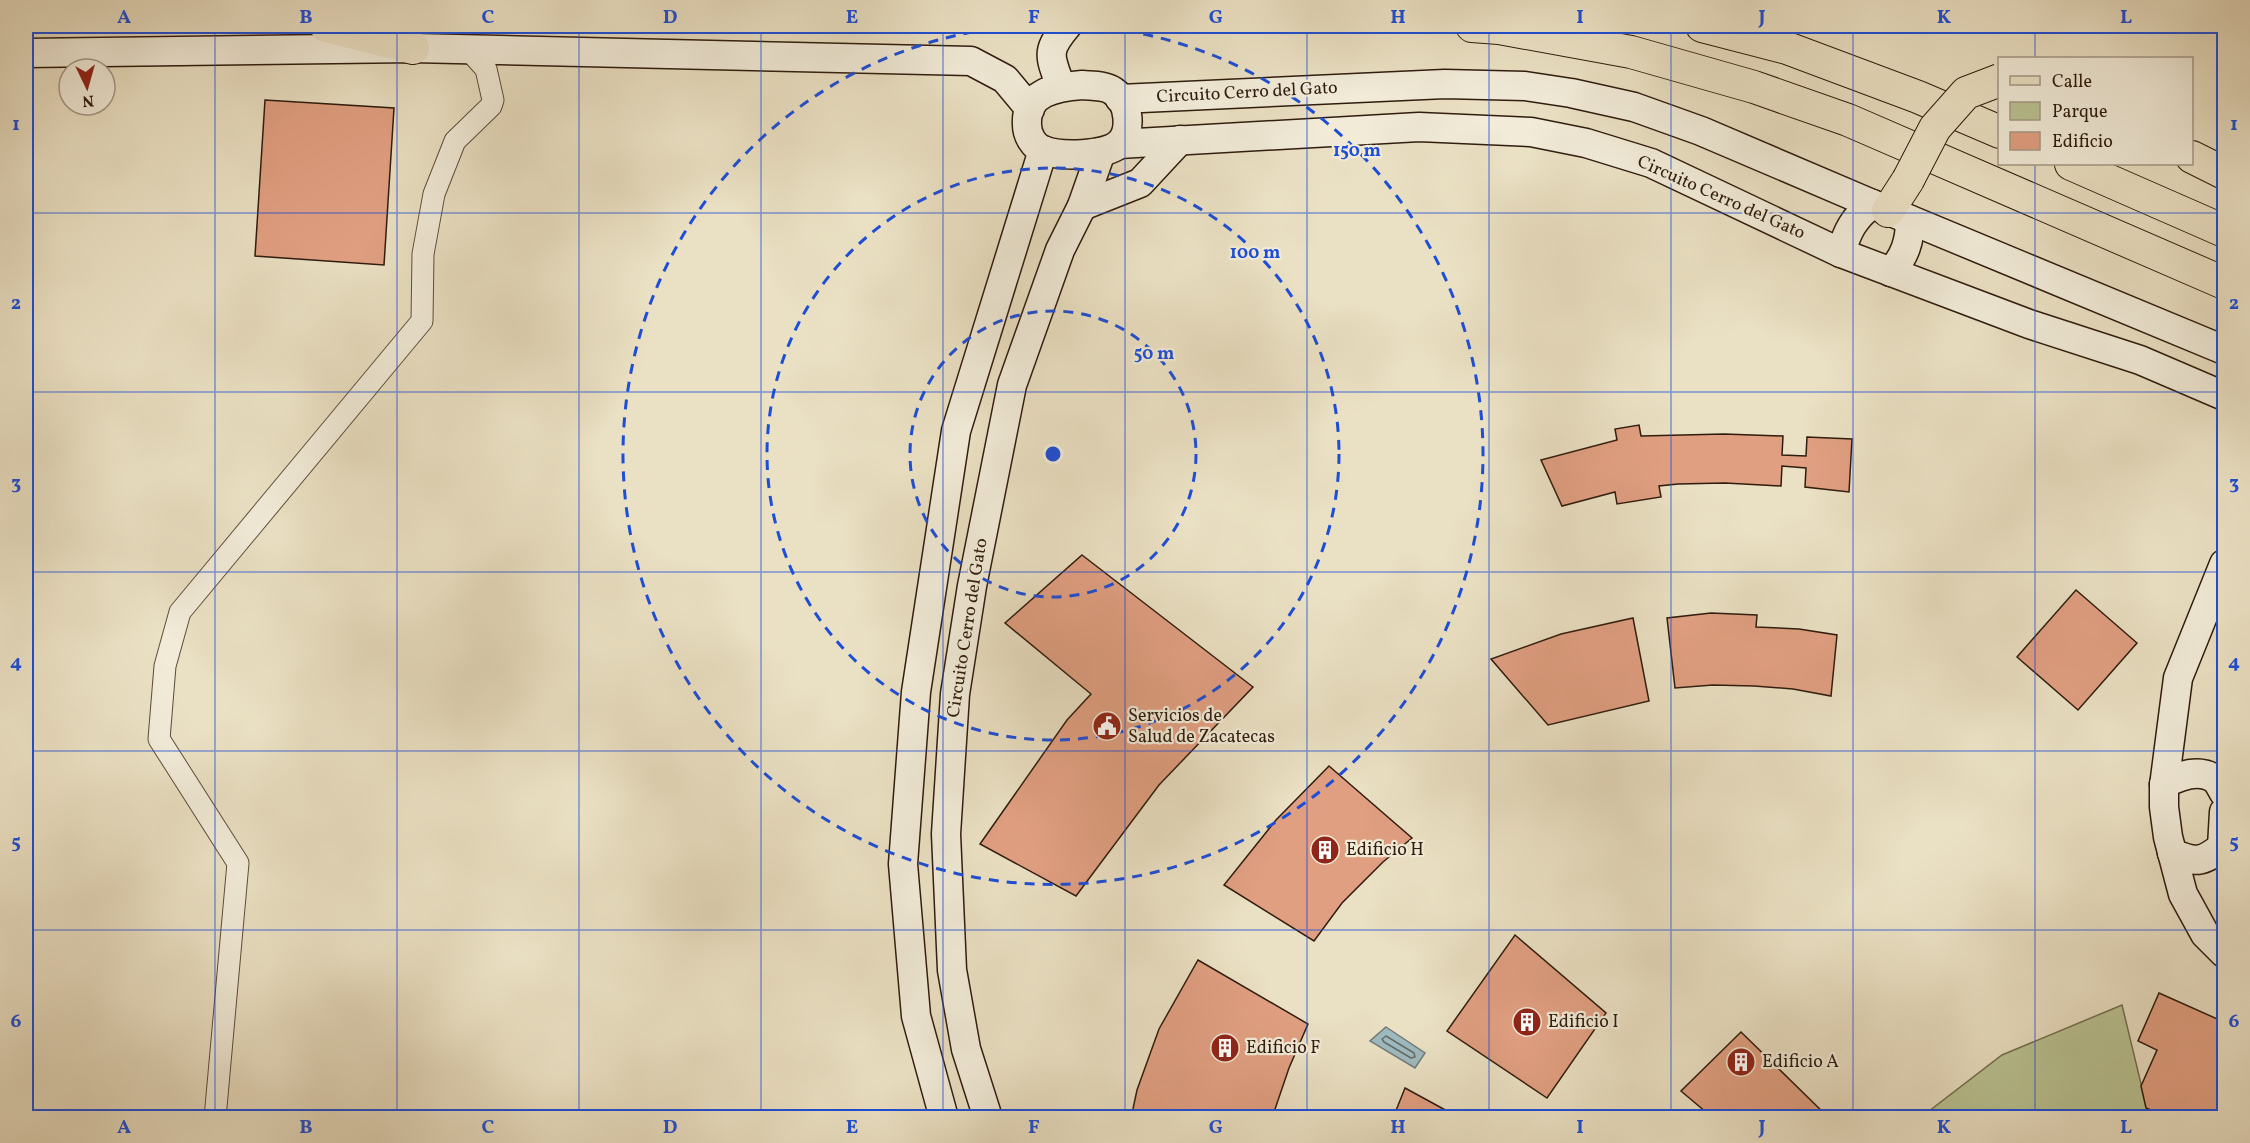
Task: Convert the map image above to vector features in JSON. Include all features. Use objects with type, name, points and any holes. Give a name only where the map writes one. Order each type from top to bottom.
[{"type":"main road","points":[[326,26],[413,48]]},
{"type":"main road","points":[[1472,26],[1499,28],[1631,52],[1754,87],[1848,120],[2224,283]]},
{"type":"main road","points":[[1702,26],[1787,48],[1918,97],[1998,131]]},
{"type":"main road","points":[[1890,212],[1935,128],[1966,93],[1998,81]]},
{"type":"main road","points":[[2193,158],[2224,173]]},
{"type":"main road","points":[[2073,165],[2224,231]]},
{"type":"main road","points":[[2164,257],[2224,297]]},
{"type":"street","points":[[1061,87],[1052,61],[1053,42],[1067,26]]},
{"type":"street","points":[[26,54],[413,48],[972,61],[1005,79],[1030,109]]},
{"type":"street","points":[[215,1118],[238,863],[159,739],[165,666],[180,612],[422,321],[423,255],[434,194],[454,141],[491,106],[486,69],[469,50]]},
{"type":"street","name":"Circuito Cerro del Gato","points":[[1120,99],[1445,84],[1526,86],[1634,107],[1701,131],[2224,350]]},
{"type":"street","points":[[1061,87],[1102,87],[1113,91],[1120,99],[1126,109],[1128,129],[1110,148],[1066,154],[1043,150],[1035,145],[1029,135],[1026,126],[1030,109],[1037,96],[1061,87]]},
{"type":"street","name":"Circuito Cerro del Gato","points":[[988,1118],[966,1049],[952,970],[946,834],[955,694],[972,586],[1012,385],[1060,250],[1110,148],[1180,140],[1419,127],[1531,132],[1586,143],[1652,163],[1841,253],[2029,324],[2140,360],[2216,392]]},
{"type":"street","points":[[1082,206],[1140,183],[1180,140]]},
{"type":"street","points":[[944,1118],[916,1017],[903,864],[916,692],[956,431],[1043,150]]},
{"type":"street","points":[[1841,253],[1851,225],[1858,215],[1890,212],[1908,246],[1902,259],[1891,272]]},
{"type":"street","points":[[2140,360],[2161,323]]},
{"type":"street","points":[[2216,392],[2224,419]]},
{"type":"street","points":[[2224,564],[2178,678],[2164,783],[2164,807],[2172,853],[2183,894],[2205,934],[2224,953]]},
{"type":"street","points":[[2164,783],[2181,775],[2198,773],[2216,780],[2224,793]]},
{"type":"street","points":[[2172,853],[2190,861],[2205,860],[2223,852],[2224,812]]},
{"type":"green space","points":[[2122,1005],[2149,1117],[1920,1118],[2002,1055]]},
{"type":"water","points":[[1386,1027],[1425,1053],[1415,1068],[1370,1041]]},
{"type":"building","points":[[265,100],[394,108],[384,265],[255,256]]},
{"type":"building","points":[[1639,425],[1641,436],[1724,434],[1783,436],[1782,455],[1806,456],[1807,437],[1852,439],[1849,492],[1805,487],[1806,468],[1782,466],[1781,486],[1725,483],[1678,484],[1659,486],[1661,497],[1617,504],[1615,492],[1562,506],[1541,460],[1617,440],[1615,429]]},
{"type":"building","points":[[1082,555],[1253,687],[1159,785],[1076,896],[980,844],[1067,720],[1091,694],[1005,623]]},
{"type":"building","points":[[2076,590],[2137,643],[2078,710],[2017,657]]},
{"type":"building","points":[[1711,613],[1757,615],[1756,627],[1799,629],[1837,635],[1831,696],[1793,689],[1754,686],[1713,685],[1675,688],[1667,618]]},
{"type":"building","points":[[1633,618],[1649,701],[1548,725],[1491,659],[1561,634]]},
{"type":"building","name":"Edificio H","points":[[1329,766],[1412,838],[1383,862],[1342,903],[1314,941],[1224,885],[1276,820]]},
{"type":"building","name":"Edificio I","points":[[1515,935],[1606,1013],[1547,1098],[1447,1031]]},
{"type":"building","name":"Edificio F","points":[[1198,960],[1308,1024],[1289,1068],[1272,1118],[1131,1118],[1137,1090],[1159,1029]]},
{"type":"building","points":[[2159,993],[2224,1022],[2224,1118],[2169,1118],[2146,1108],[2141,1086],[2157,1050],[2138,1041]]},
{"type":"building","name":"Edificio A","points":[[1741,1032],[1829,1118],[1713,1118],[1681,1091]]},
{"type":"building","points":[[1405,1088],[1460,1118],[1393,1118]]},
{"type":"place","name":"Servicios de Salud de Zacatecas","points":[[1107,726]]},
{"type":"place","name":"Edificio H","points":[[1325,850]]},
{"type":"place","name":"Edificio I","points":[[1527,1022]]},
{"type":"place","name":"Edificio F","points":[[1225,1048]]},
{"type":"place","name":"Edificio A","points":[[1741,1062]]}]
